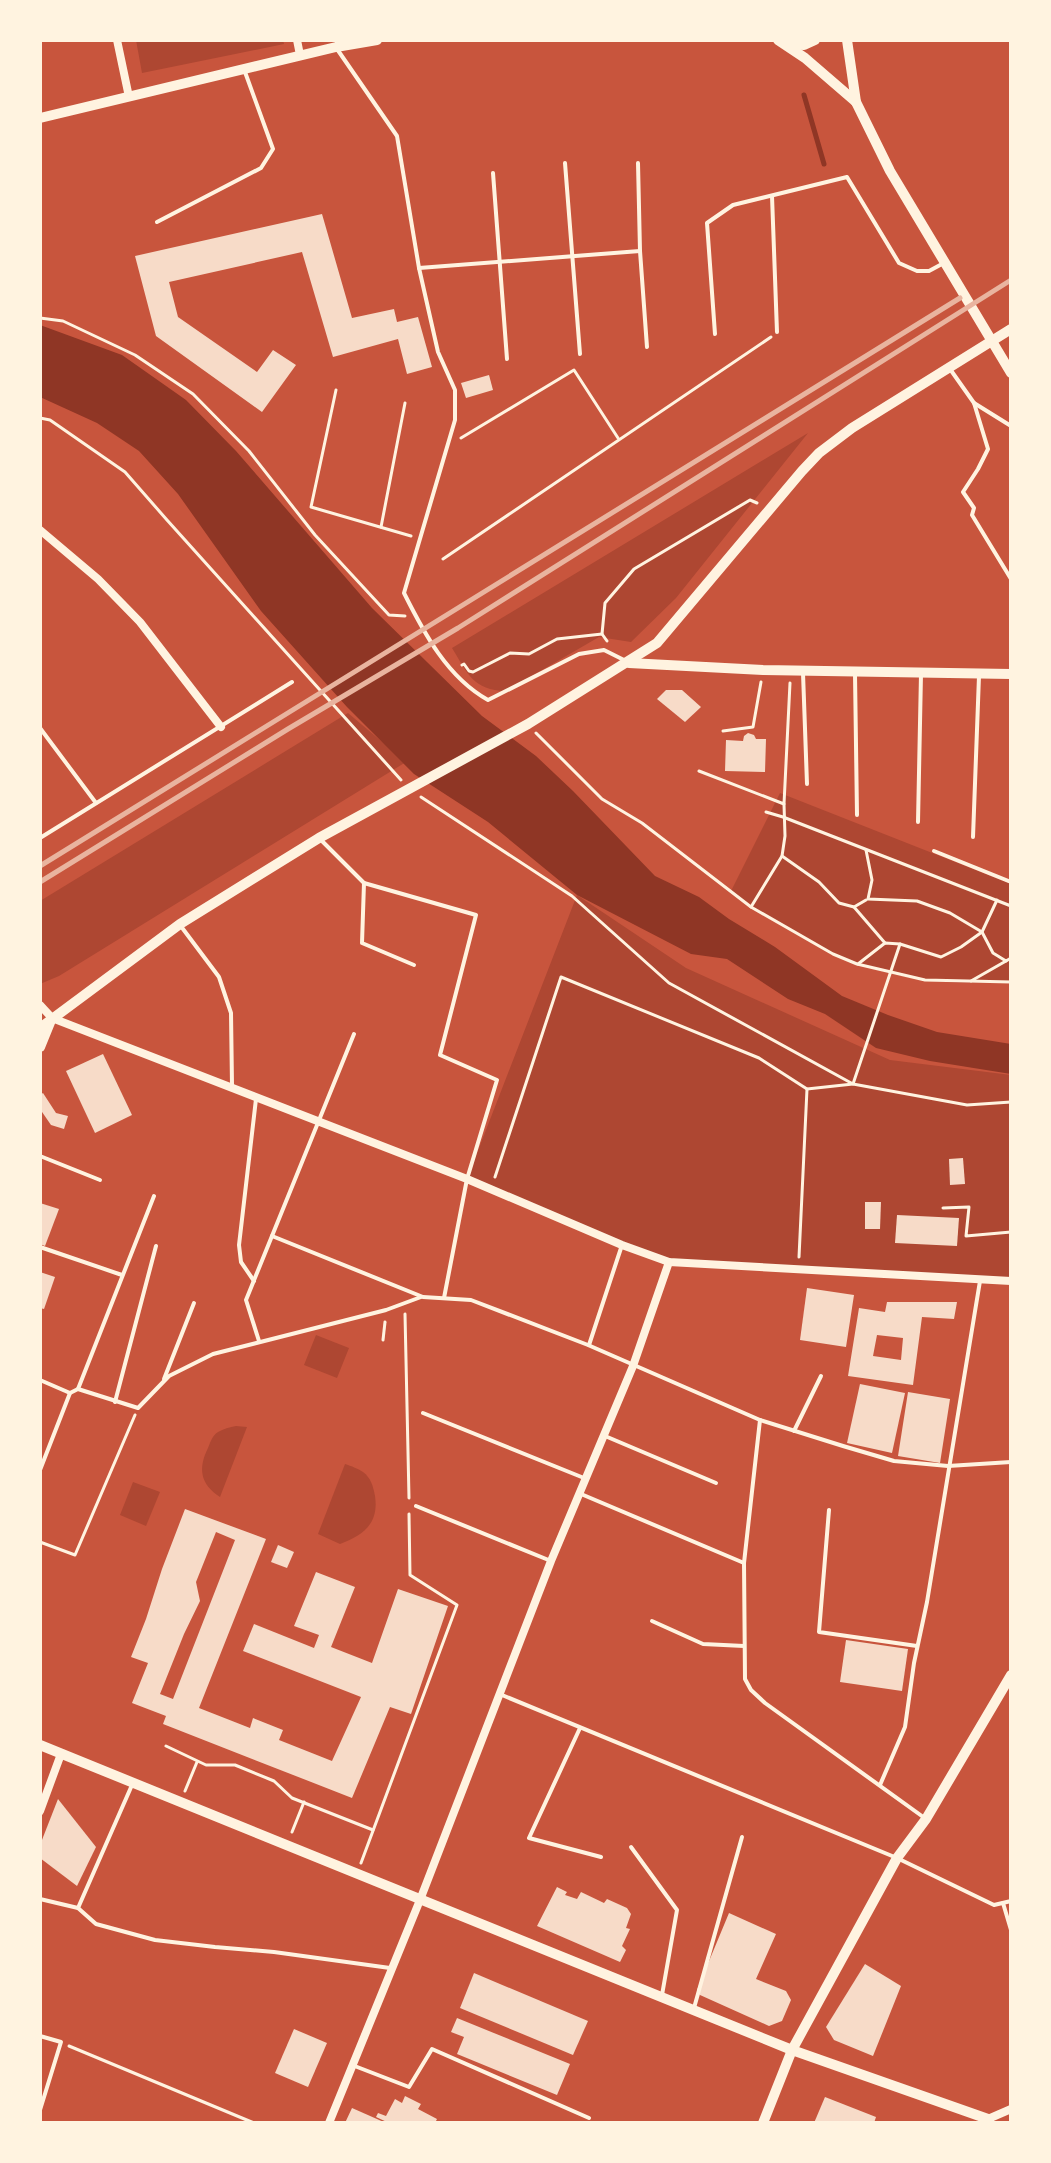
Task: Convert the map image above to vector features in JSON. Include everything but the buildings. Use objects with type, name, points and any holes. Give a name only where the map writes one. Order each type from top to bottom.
[{"type":"street","points":[[117,40],[129,97]]},
{"type":"street","points":[[297,40],[300,55]]},
{"type":"street","points":[[40,118],[300,55],[377,40]]},
{"type":"street","points":[[778,40],[793,46],[815,40]]},
{"type":"street","points":[[778,40],[805,58],[856,102]]},
{"type":"street","points":[[847,40],[856,102],[890,171],[1011,373]]},
{"type":"street","points":[[40,1028],[180,924],[319,838],[528,724],[657,643],[819,453],[852,428],[1011,329]]},
{"type":"street","points":[[40,530],[98,579],[140,622],[221,727]]},
{"type":"street","points":[[629,663],[791,671],[1011,674]]},
{"type":"street","points":[[40,1005],[52,1018],[467,1179],[669,1262],[1011,1281]]},
{"type":"street","points":[[40,1047],[52,1018]]},
{"type":"street","points":[[329,2123],[420,1900],[584,1478],[633,1366],[669,1262]]},
{"type":"street","points":[[763,2123],[792,2050],[897,1858],[926,1819],[1011,1675]]},
{"type":"street","points":[[40,1745],[792,2050],[989,2121],[1011,2109]]},
{"type":"street","points":[[40,1811],[61,1754]]},
{"type":"lane","points":[[336,47],[397,136],[419,268],[438,352],[455,390],[455,420],[404,593],[448,667],[474,692],[488,700],[579,654],[604,650],[629,663]]},
{"type":"lane","points":[[157,222],[261,168],[273,149],[244,70]]},
{"type":"lane","points":[[565,163],[580,354]]},
{"type":"lane","points":[[638,163],[647,347]]},
{"type":"lane","points":[[493,173],[507,359]]},
{"type":"lane","points":[[715,334],[707,223],[733,205],[847,177],[899,263],[917,271],[929,271],[944,263]]},
{"type":"lane","points":[[772,196],[777,332]]},
{"type":"lane","points":[[419,268],[640,251]]},
{"type":"lane","points":[[949,368],[974,403],[988,449],[963,492],[974,508],[972,515],[1011,579]]},
{"type":"lane","points":[[974,403],[1011,426]]},
{"type":"lane","points":[[803,671],[807,784]]},
{"type":"lane","points":[[855,672],[857,815]]},
{"type":"lane","points":[[918,822],[921,674]]},
{"type":"lane","points":[[973,837],[979,674]]},
{"type":"lane","points":[[40,838],[292,682]]},
{"type":"lane","points":[[40,728],[97,804]]},
{"type":"lane","points":[[319,838],[364,883],[476,915],[440,1055],[497,1080],[467,1179],[444,1298]]},
{"type":"lane","points":[[934,851],[1011,882]]},
{"type":"lane","points":[[364,883],[362,943],[414,965]]},
{"type":"lane","points":[[180,924],[219,977],[231,1013],[232,1088]]},
{"type":"lane","points":[[259,1341],[246,1300],[354,1034]]},
{"type":"lane","points":[[254,1281],[241,1262],[239,1245],[256,1097]]},
{"type":"lane","points":[[40,1156],[100,1180]]},
{"type":"lane","points":[[40,1470],[70,1393],[78,1389],[154,1196]]},
{"type":"lane","points":[[272,1236],[423,1297],[471,1300],[588,1345],[760,1420],[794,1431],[894,1461],[948,1466],[1011,1462]]},
{"type":"lane","points":[[588,1345],[622,1245]]},
{"type":"lane","points":[[115,1402],[156,1246]]},
{"type":"lane","points":[[40,1247],[122,1275]]},
{"type":"lane","points":[[880,1785],[905,1727],[980,1281]]},
{"type":"lane","points":[[78,1389],[138,1408],[164,1380],[213,1354],[386,1310],[423,1297]]},
{"type":"lane","points":[[164,1380],[194,1303]]},
{"type":"lane","points":[[794,1431],[821,1376]]},
{"type":"lane","points":[[40,1380],[70,1393]]},
{"type":"lane","points":[[423,1413],[584,1478]]},
{"type":"lane","points":[[760,1420],[744,1563],[745,1679],[751,1690],[765,1703],[926,1819]]},
{"type":"lane","points":[[603,1435],[716,1483]]},
{"type":"lane","points":[[579,1493],[744,1563]]},
{"type":"lane","points":[[416,1506],[551,1561]]},
{"type":"lane","points":[[829,1510],[819,1632],[918,1646]]},
{"type":"lane","points":[[652,1621],[703,1644],[744,1646]]},
{"type":"lane","points":[[500,1694],[897,1858],[994,1905],[1011,1901]]},
{"type":"lane","points":[[580,1728],[529,1838],[601,1857]]},
{"type":"lane","points":[[78,1908],[133,1783]]},
{"type":"lane","points":[[694,2010],[742,1837]]},
{"type":"lane","points":[[631,1847],[677,1910],[662,1998]]},
{"type":"lane","points":[[40,1899],[78,1908],[96,1924],[155,1940],[391,1968]]},
{"type":"lane","points":[[1003,1903],[1011,1930]]},
{"type":"lane","points":[[40,2036],[61,2042],[40,2110]]},
{"type":"lane","points":[[352,2065],[409,2087],[432,2049],[589,2118]]},
{"type":"path","points":[[40,318],[63,321],[135,355],[193,394],[249,451],[315,535],[389,615],[416,616]]},
{"type":"path","points":[[443,559],[777,332]]},
{"type":"path","points":[[447,446],[574,370],[619,440]]},
{"type":"path","points":[[336,390],[311,507],[420,538]]},
{"type":"path","points":[[381,527],[405,403]]},
{"type":"path","points":[[40,418],[50,420],[125,472],[410,790],[572,896],[669,983],[853,1084]]},
{"type":"path","points":[[607,641],[602,634],[605,603],[634,569],[750,500],[761,505]]},
{"type":"path","points":[[448,667],[464,664],[473,672],[510,653],[529,654],[557,639],[602,634]]},
{"type":"path","points":[[723,731],[753,727],[763,670]]},
{"type":"path","points":[[751,907],[782,856],[791,671]]},
{"type":"path","points":[[528,724],[556,756],[602,799],[642,823],[751,907],[833,954],[857,964],[925,980],[1011,982]]},
{"type":"path","points":[[699,771],[784,804]]},
{"type":"path","points":[[766,812],[1011,906]]},
{"type":"path","points":[[865,850],[872,880],[868,899]]},
{"type":"path","points":[[782,856],[819,882],[839,903],[854,907],[885,943]]},
{"type":"path","points":[[854,907],[868,899],[917,901],[950,913],[982,932],[993,953],[1006,961]]},
{"type":"path","points":[[857,964],[885,943],[900,944],[941,957],[982,932],[997,900]]},
{"type":"path","points":[[853,1084],[900,944]]},
{"type":"path","points":[[971,981],[1011,958]]},
{"type":"path","points":[[495,1179],[561,977],[759,1058],[807,1089],[853,1084],[967,1105],[1011,1102]]},
{"type":"path","points":[[799,1258],[807,1089]]},
{"type":"path","points":[[943,1208],[969,1207],[966,1236],[1011,1232]]},
{"type":"path","points":[[357,1874],[457,1605],[410,1575],[405,1303]]},
{"type":"path","points":[[383,1340],[386,1310]]},
{"type":"path","points":[[40,1542],[75,1555],[138,1408]]},
{"type":"path","points":[[166,1746],[206,1765],[235,1765],[274,1781],[292,1798],[373,1830]]},
{"type":"path","points":[[180,1802],[197,1761]]},
{"type":"path","points":[[287,1845],[304,1802]]},
{"type":"path","points":[[61,2042],[254,2123]]},
{"type":"shaded area","points":[[136,40],[283,40],[284,44],[142,73]]},
{"type":"shaded area","points":[[40,325],[122,355],[186,400],[236,451],[372,608],[482,716],[536,756],[573,791],[655,876],[699,897],[842,996],[937,1032],[1011,1044],[1011,1074],[930,1061],[876,1048],[825,1014],[788,999],[727,959],[691,954],[577,895],[488,822],[414,774],[347,707],[261,611],[178,494],[139,451],[97,423],[40,397]]},
{"type":"shaded area","points":[[808,433],[676,598],[631,642],[599,637],[506,691],[486,688],[467,673],[452,648]]},
{"type":"shaded area","points":[[348,713],[406,762],[59,976],[40,984],[40,901]]},
{"type":"shaded area","points":[[780,793],[1011,884],[1011,982],[936,981],[874,969],[798,936],[731,891]]},
{"type":"shaded area","points":[[577,895],[686,968],[890,1060],[1011,1075],[1011,1278],[669,1262],[467,1179]]},
{"type":"shaded area","points":[[316,1335],[349,1348],[337,1378],[304,1365]]},
{"type":"shaded area","points":[[236,1426],[247,1427],[220,1497],[205,1481],[203,1462],[214,1435]]},
{"type":"shaded area","points":[[345,1464],[368,1477],[376,1505],[368,1527],[340,1544],[318,1534]]},
{"type":"shaded area","points":[[133,1482],[160,1492],[146,1526],[120,1515]]},
{"type":"waterway","points":[[804,95],[824,164]]},
{"type":"railway","points":[[40,882],[458,628],[1011,280]]},
{"type":"railway","points":[[40,866],[960,298]]}]
